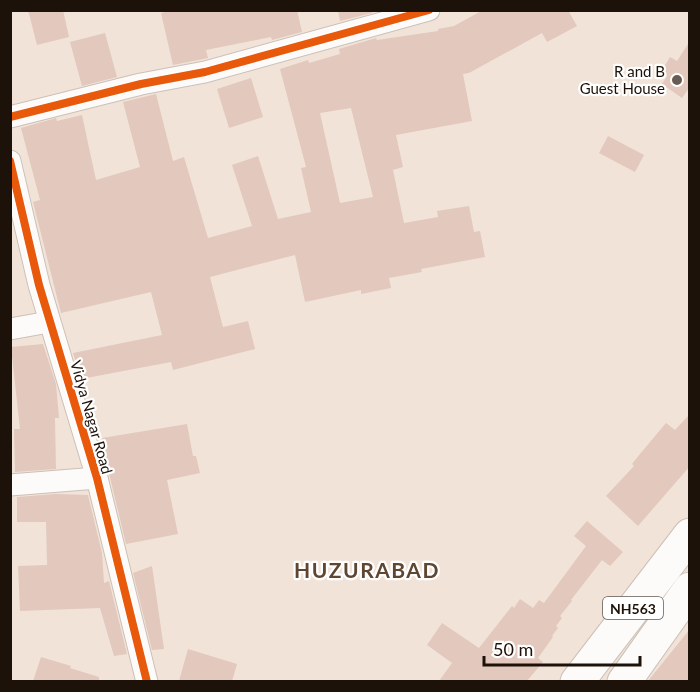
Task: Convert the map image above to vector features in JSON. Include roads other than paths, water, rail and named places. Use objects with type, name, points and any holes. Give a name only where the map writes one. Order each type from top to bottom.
[{"type":"highway","name":"NH563","points":[[577,681],[690,535]]},
{"type":"highway","name":"NH563","points":[[624,681],[690,590]]},
{"type":"street","points":[[10,117],[141,84],[205,72],[429,10]]},
{"type":"street","name":"Vidya Nagar Road","points":[[10,161],[39,285],[96,478],[147,681]]},
{"type":"street","points":[[10,328],[49,322]]},
{"type":"street","points":[[10,485],[96,478]]},
{"type":"place","name":"R and B Guest House","points":[[677,80]]},
{"type":"district","name":"HUZURABAD","points":[[367,569]]}]
